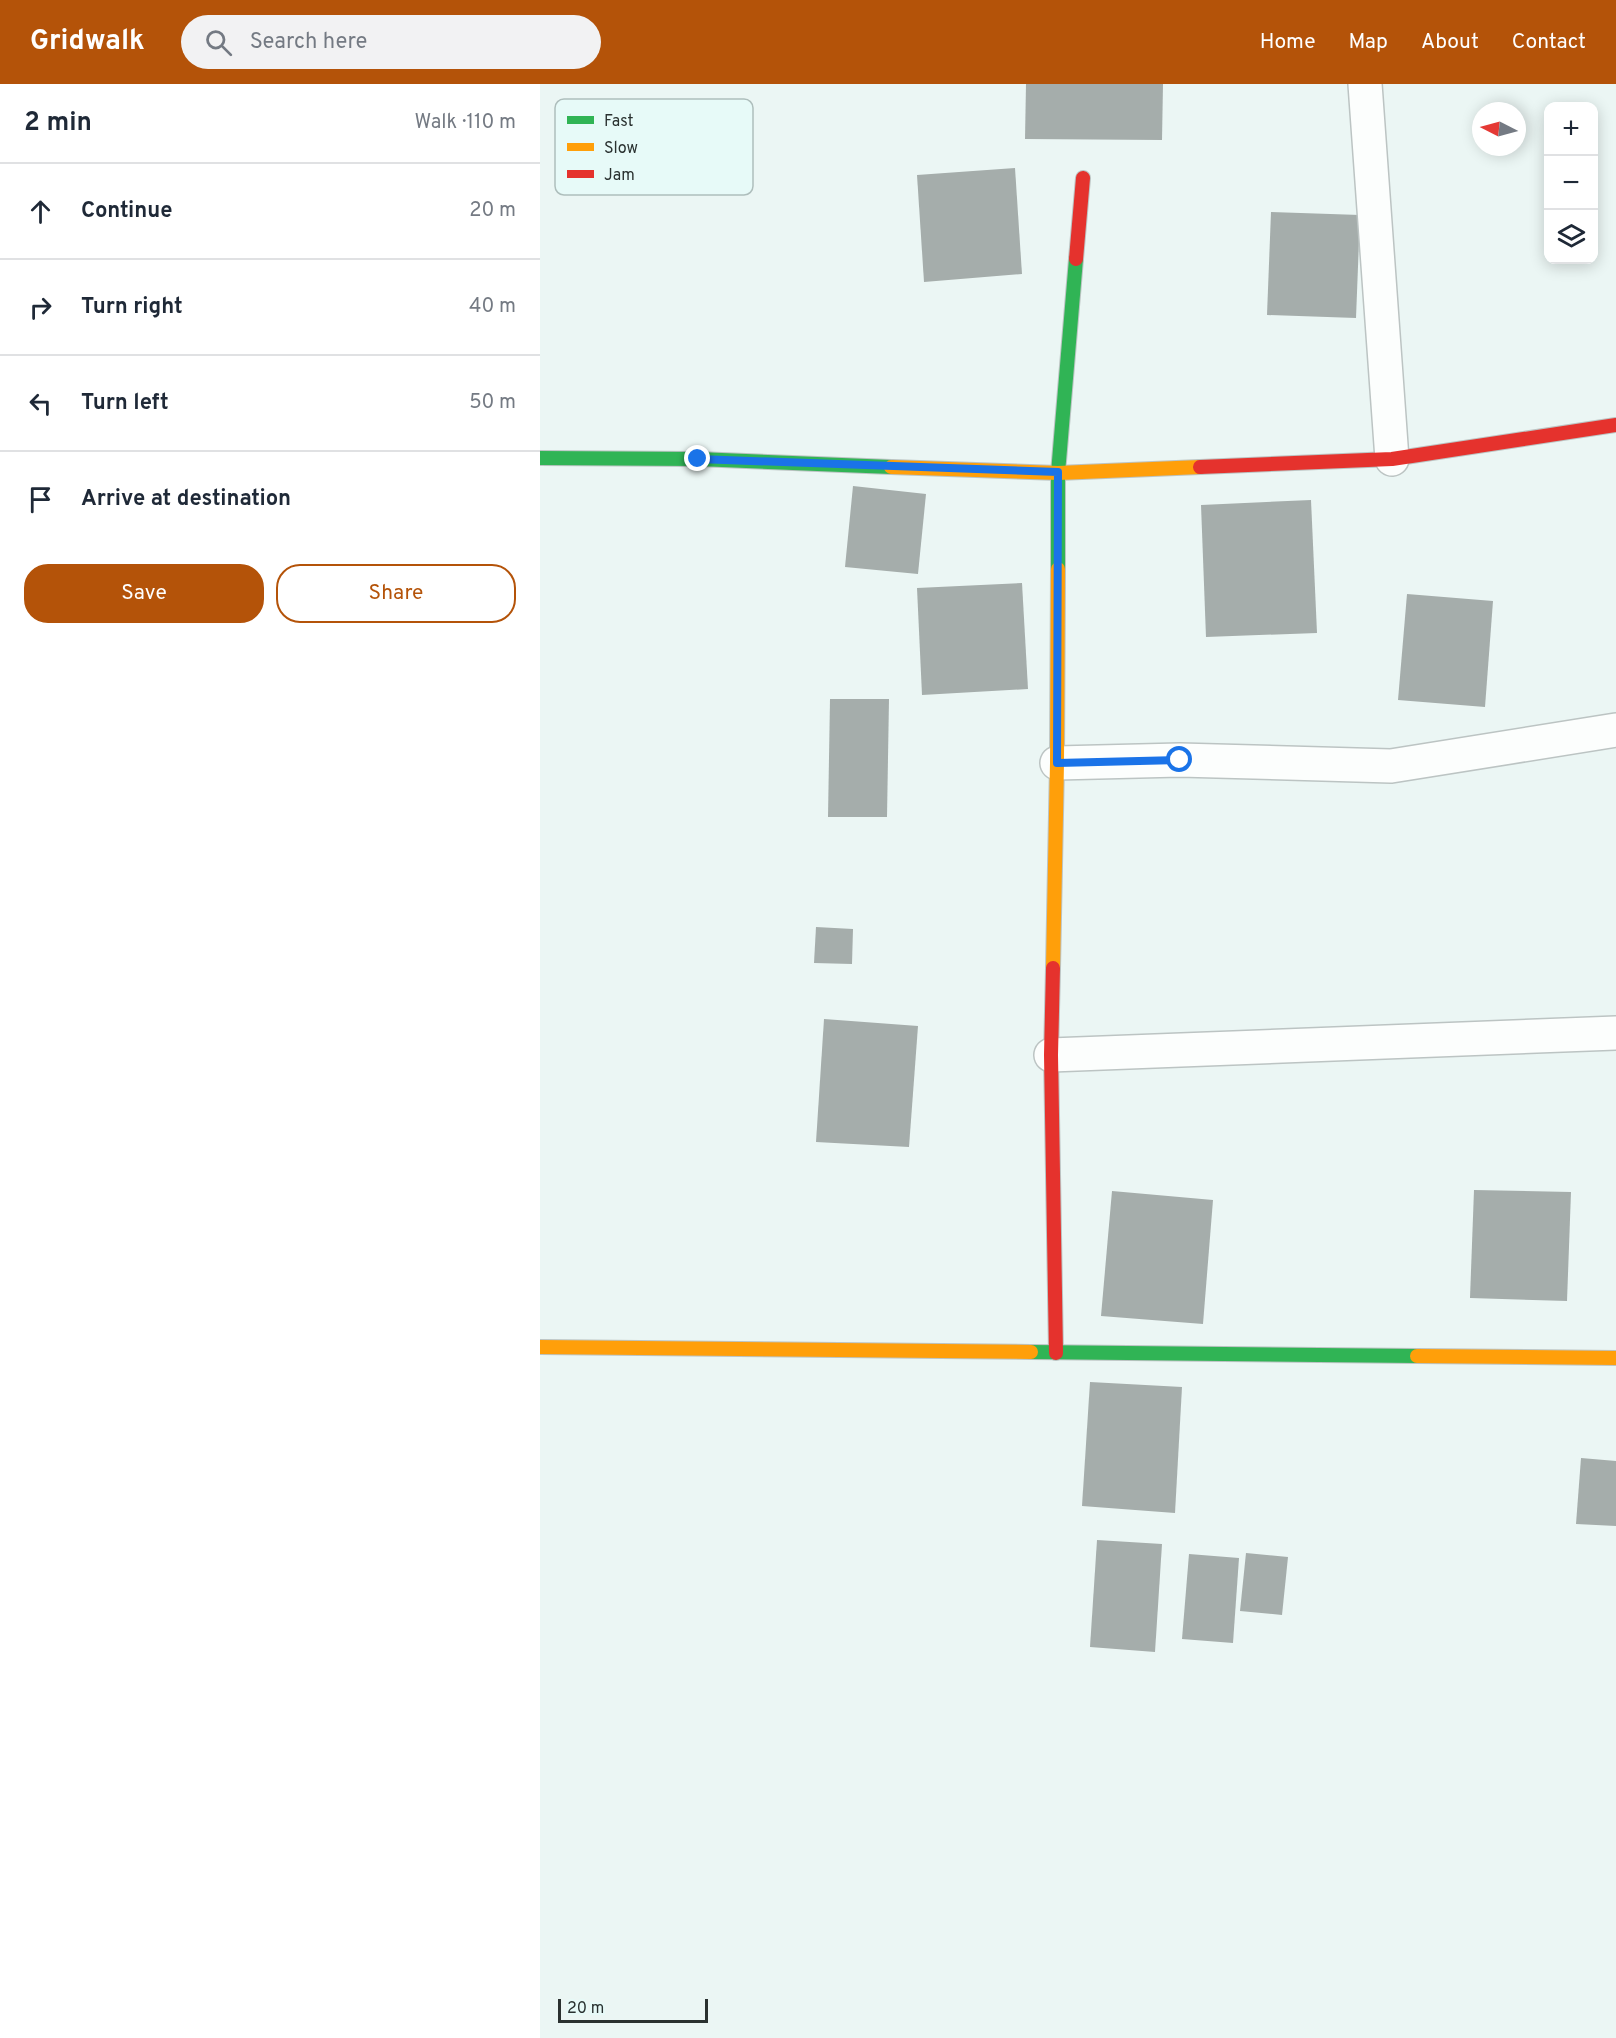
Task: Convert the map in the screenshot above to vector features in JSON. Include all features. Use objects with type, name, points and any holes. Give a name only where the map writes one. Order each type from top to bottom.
[{"type":"street","points":[[1365,84],[1392,459]]},
{"type":"street","points":[[1056,1353],[1051,1055],[1057,763],[1058,472],[1083,178]]},
{"type":"street","points":[[540,458],[698,459],[1058,472],[1392,459],[1616,425]]},
{"type":"street","points":[[1057,763],[1180,760],[1391,766],[1616,730]]},
{"type":"street","points":[[1051,1055],[1616,1033]]},
{"type":"street","points":[[540,1347],[1616,1358]]},
{"type":"building","points":[[1026,84],[1163,84],[1162,140],[1025,139]]},
{"type":"building","points":[[1015,168],[1022,274],[924,282],[917,175]]},
{"type":"building","points":[[1271,212],[1360,215],[1356,318],[1267,315]]},
{"type":"building","points":[[853,486],[926,494],[918,574],[845,567]]},
{"type":"building","points":[[1311,500],[1317,633],[1206,637],[1201,505]]},
{"type":"building","points":[[1022,583],[1028,689],[922,695],[917,588]]},
{"type":"building","points":[[1407,594],[1493,601],[1485,707],[1398,700]]},
{"type":"building","points":[[830,699],[889,699],[887,817],[828,817]]},
{"type":"building","points":[[816,927],[853,929],[852,964],[814,963]]},
{"type":"building","points":[[824,1019],[918,1026],[909,1147],[816,1142]]},
{"type":"building","points":[[1474,1190],[1571,1192],[1567,1301],[1470,1298]]},
{"type":"building","points":[[1112,1191],[1213,1200],[1203,1324],[1101,1316]]},
{"type":"building","points":[[1090,1382],[1182,1387],[1175,1513],[1082,1506]]},
{"type":"building","points":[[1581,1458],[1616,1461],[1616,1526],[1576,1524]]},
{"type":"building","points":[[1097,1540],[1162,1544],[1155,1652],[1090,1647]]},
{"type":"building","points":[[1246,1553],[1288,1557],[1282,1615],[1240,1611]]},
{"type":"building","points":[[1189,1554],[1239,1558],[1233,1643],[1182,1639]]},
{"type":"traffic: fast","points":[[1058,569],[1058,473],[1076,259]]},
{"type":"traffic: fast","points":[[540,458],[698,459],[891,467]]},
{"type":"traffic: fast","points":[[1031,1352],[1417,1356]]},
{"type":"traffic: slow","points":[[891,467],[1058,473],[1200,467]]},
{"type":"traffic: slow","points":[[1053,968],[1058,569]]},
{"type":"traffic: slow","points":[[540,1347],[1031,1352]]},
{"type":"traffic: slow","points":[[1417,1356],[1616,1358]]},
{"type":"traffic: jam","points":[[1076,259],[1083,178]]},
{"type":"traffic: jam","points":[[1200,467],[1392,459],[1616,425]]},
{"type":"traffic: jam","points":[[1053,968],[1051,1055],[1056,1353]]},
{"type":"route","points":[[698,459],[1058,472],[1057,763],[1180,760]]}]
